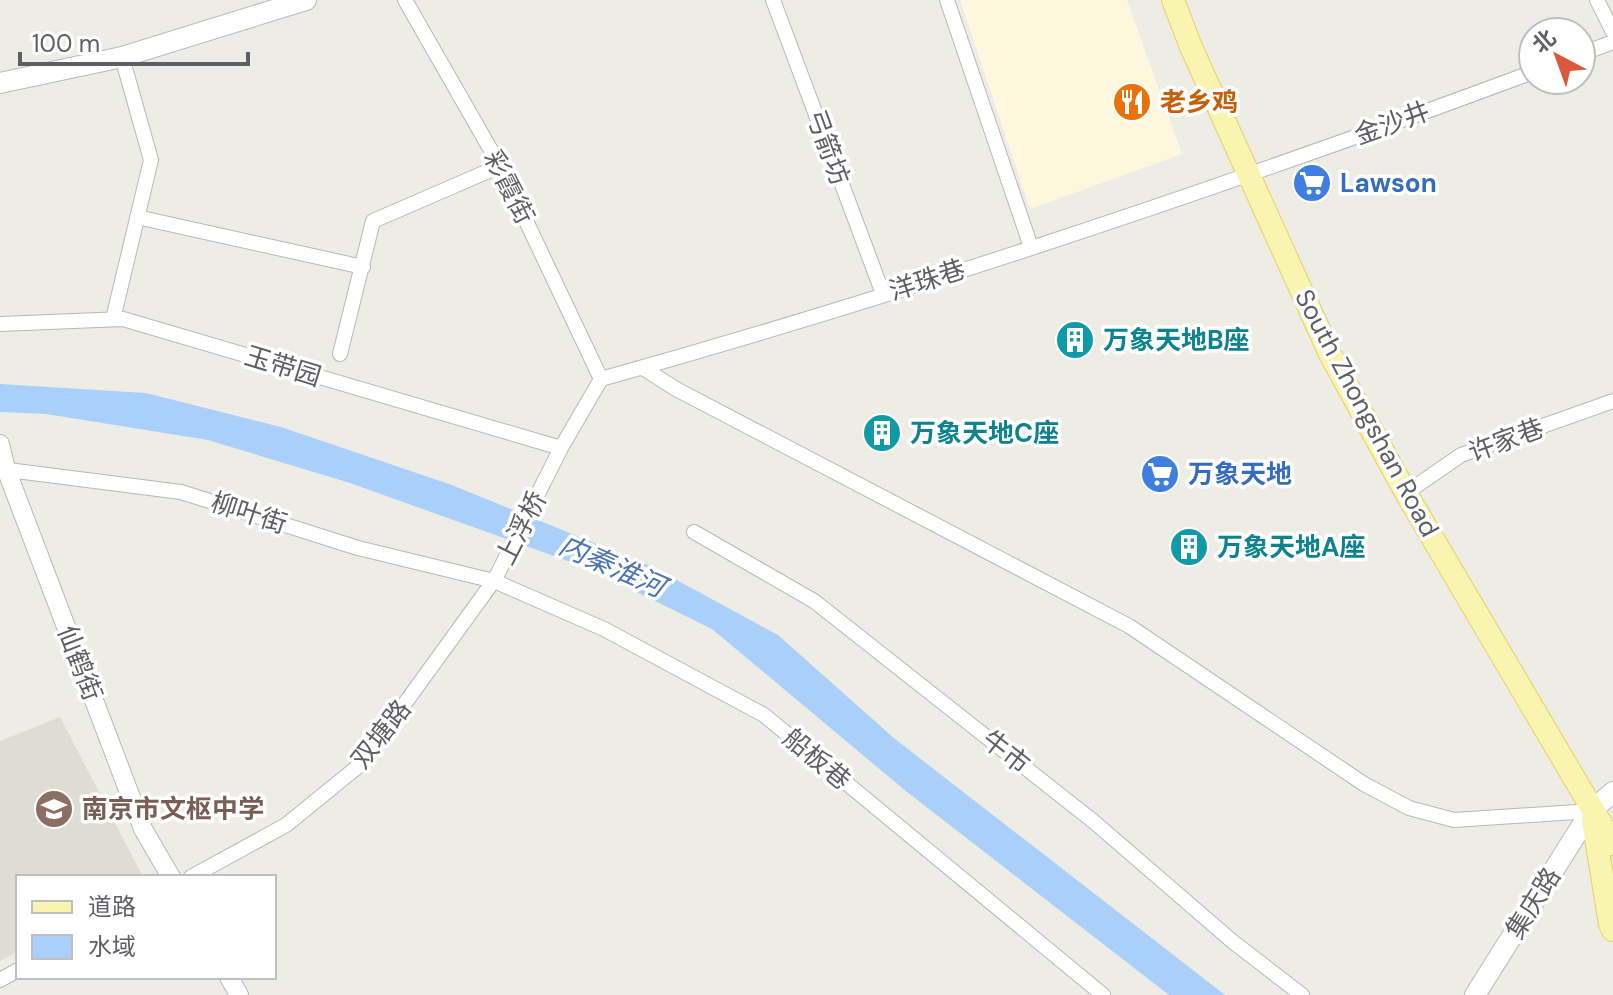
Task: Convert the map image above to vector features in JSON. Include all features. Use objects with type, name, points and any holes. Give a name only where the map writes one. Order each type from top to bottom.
[{"type":"main road","points":[[0,83],[122,57],[306,0]]},
{"type":"main road","name":"South Zhongshan Road","points":[[1173,0],[1191,47],[1330,354],[1406,493],[1613,844]]},
{"type":"main road","name":"集庆路","points":[[1475,995],[1591,811],[1613,792]]},
{"type":"main road","name":"South Zhongshan Road","points":[[1591,811],[1613,930]]},
{"type":"street","name":"彩霞街","points":[[405,0],[500,166],[601,379]]},
{"type":"street","name":"弓箭坊","points":[[773,0],[883,294]]},
{"type":"street","points":[[947,0],[1031,247]]},
{"type":"street","points":[[1597,0],[1613,32]]},
{"type":"street","points":[[113,319],[151,160],[122,57]]},
{"type":"street","name":"金沙井","points":[[1251,174],[1517,78]]},
{"type":"street","points":[[340,354],[373,221],[500,166]]},
{"type":"street","name":"洋珠巷","points":[[601,379],[883,294],[1251,174]]},
{"type":"street","points":[[137,217],[363,267]]},
{"type":"street","name":"玉带园","points":[[0,324],[123,319],[561,448]]},
{"type":"street","points":[[643,368],[676,389],[1129,626],[1364,784],[1409,808],[1454,820],[1591,811]]},
{"type":"street","points":[[561,448],[601,379]]},
{"type":"street","name":"许家巷","points":[[1406,493],[1461,455],[1613,401]]},
{"type":"street","name":"仙鹤街","points":[[0,444],[3,469],[143,829],[170,875]]},
{"type":"street","name":"上浮桥","points":[[495,580],[561,448]]},
{"type":"street","name":"柳叶街","points":[[3,469],[181,492],[358,548],[495,580]]},
{"type":"street","name":"牛市","points":[[694,532],[814,601],[1093,821],[1232,941],[1302,995]]},
{"type":"street","name":"双塘路","points":[[195,875],[286,825],[361,764],[495,580]]},
{"type":"street","name":"船板巷","points":[[495,580],[604,629],[764,715],[1103,995]]},
{"type":"shaded area","points":[[960,0],[1127,0],[1182,154],[1030,209]]},
{"type":"shaded area","name":"南京市文枢中学","points":[[60,717],[142,875],[16,875],[16,952],[0,961],[0,741]]},
{"type":"water","name":"内秦淮河","points":[[0,384],[146,393],[281,427],[452,485],[653,567],[778,635],[895,739],[1225,995],[1169,995],[907,792],[712,629],[590,569],[350,483],[208,440],[46,414],[0,412]]},
{"type":"place","name":"老乡鸡","points":[[1132,102]]},
{"type":"place","name":"Lawson","points":[[1312,183]]},
{"type":"place","name":"万象天地B座","points":[[1075,340]]},
{"type":"place","name":"万象天地C座","points":[[882,433]]},
{"type":"place","name":"万象天地","points":[[1160,474]]},
{"type":"place","name":"万象天地A座","points":[[1189,547]]},
{"type":"place","name":"南京市文枢中学","points":[[54,809]]}]
